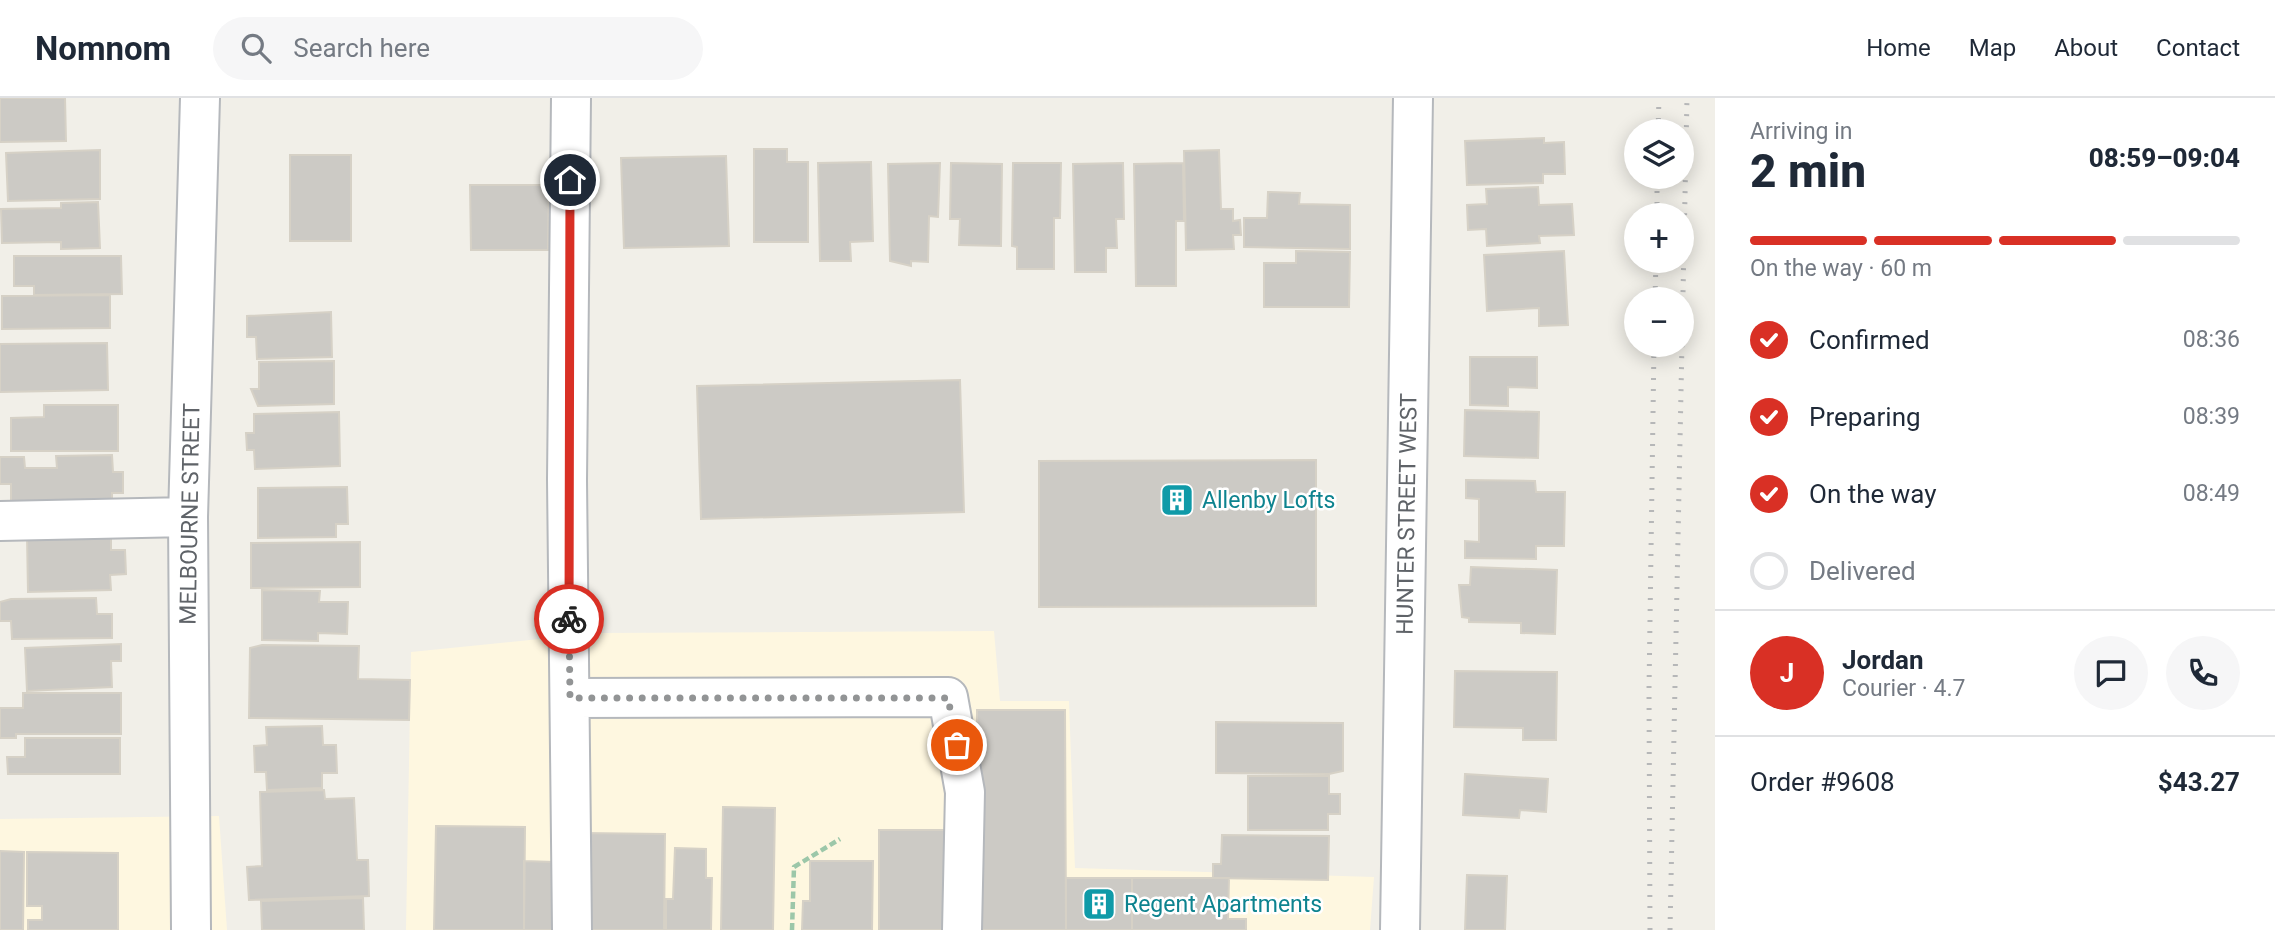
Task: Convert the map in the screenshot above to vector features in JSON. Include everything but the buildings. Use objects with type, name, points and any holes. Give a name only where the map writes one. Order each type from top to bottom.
[{"type":"street","name":"MELBOURNE STREET","points":[[191,930],[188,517],[200,98]]},
{"type":"street","points":[[571,98],[567,480],[572,930]]},
{"type":"street","name":"HUNTER STREET WEST","points":[[1400,930],[1413,98]]},
{"type":"street","points":[[0,521],[188,517]]},
{"type":"street","points":[[570,698],[948,698],[965,792],[962,930]]},
{"type":"path","points":[[792,930],[794,867],[840,839]]},
{"type":"shaded area","points":[[994,631],[1000,701],[1069,701],[1075,868],[1374,877],[1370,930],[406,930],[411,652],[598,633]]},
{"type":"shaded area","points":[[219,816],[227,930],[0,930],[0,819]]},
{"type":"railway","points":[[1658,119],[1659,98]]},
{"type":"railway","points":[[1670,930],[1687,98]]},
{"type":"railway","points":[[1657,189],[1657,203]]},
{"type":"railway","points":[[1655,287],[1656,273]]},
{"type":"railway","points":[[1650,930],[1649,689],[1654,357]]},
{"type":"way so far","points":[[569,619],[570,698],[948,698],[957,745]]},
{"type":"place","name":"Allenby Lofts","points":[[1177,500]]},
{"type":"place","name":"Regent Apartments","points":[[1099,904]]},
{"type":"route","points":[[569,619],[567,480],[570,180]]}]
